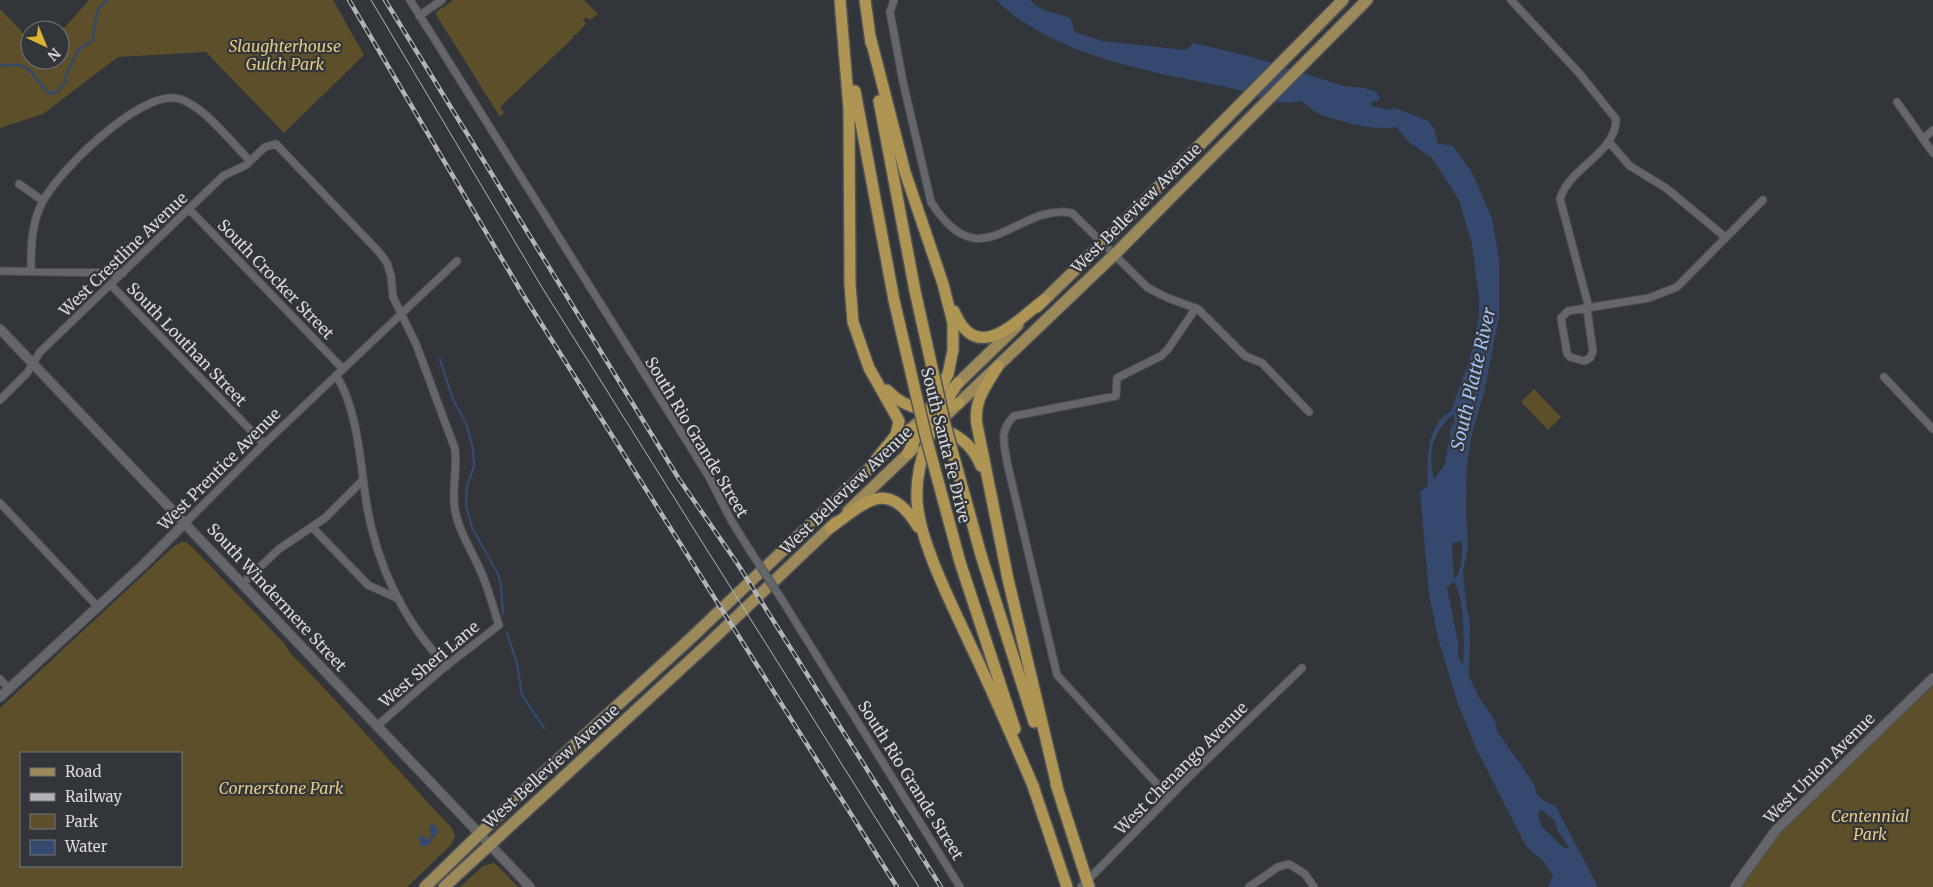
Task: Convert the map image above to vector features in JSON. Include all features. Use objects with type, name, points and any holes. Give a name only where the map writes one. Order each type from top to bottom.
[{"type":"highway","name":"South Santa Fe Drive","points":[[840,0],[871,182],[894,300],[925,433],[960,562],[1067,887]]},
{"type":"highway","points":[[840,0],[849,109],[852,306],[855,332],[864,357],[899,421],[896,435],[875,462]]},
{"type":"highway","name":"South Santa Fe Drive","points":[[866,0],[896,199],[944,421],[981,554],[1058,790],[1086,885]]},
{"type":"highway","points":[[870,36],[905,172],[943,284],[953,323],[953,350],[948,374],[928,427],[917,484],[918,511],[926,539],[1034,788]]},
{"type":"highway","points":[[943,284],[961,325],[971,335],[984,339],[999,334],[1044,300]]},
{"type":"highway","points":[[852,306],[861,343],[886,389],[906,405],[936,409],[959,403]]},
{"type":"highway","points":[[998,366],[978,398],[975,411],[990,494],[1035,697],[1058,790]]},
{"type":"highway","points":[[910,429],[928,427],[952,433],[970,446],[977,456],[990,494]]},
{"type":"highway","points":[[830,528],[870,501],[887,498],[898,502],[906,508],[926,539]]},
{"type":"main road","name":"West Belleview Avenue","points":[[425,887],[526,789],[690,639],[910,429],[936,409],[958,383],[1103,243],[1343,0]]},
{"type":"main road","name":"West Belleview Avenue","points":[[444,887],[668,682],[908,453],[928,427],[959,403],[1114,255],[1366,0]]},
{"type":"street","name":"South Rio Grande Street","points":[[410,0],[708,475],[731,520],[960,887]]},
{"type":"street","points":[[419,16],[442,0]]},
{"type":"street","points":[[894,0],[890,12],[903,82],[931,202],[940,218],[956,231],[972,238],[996,237],[1044,214],[1072,213],[1148,288],[1168,298],[1196,308],[1207,316],[1245,356],[1262,363],[1309,412]]},
{"type":"street","points":[[1511,0],[1614,114],[1616,128],[1609,142],[1566,182],[1560,199],[1588,308],[1593,351],[1590,358],[1584,361],[1570,357],[1567,354],[1561,318],[1568,311],[1588,308],[1650,298],[1677,286],[1763,200]]},
{"type":"street","points":[[31,271],[32,230],[43,201],[62,174],[85,149],[150,102],[158,99],[176,98],[194,105],[250,161]]},
{"type":"street","points":[[1897,102],[1933,153]]},
{"type":"street","points":[[1923,139],[1933,130]]},
{"type":"street","points":[[1609,142],[1630,166],[1666,188],[1725,237]]},
{"type":"street","name":"West Crestline Avenue","points":[[0,400],[27,373],[40,352],[223,176],[250,161],[265,146],[276,144],[379,252],[387,264],[391,276],[393,298],[401,314]]},
{"type":"street","points":[[19,184],[43,201]]},
{"type":"street","name":"South Crocker Street","points":[[189,209],[343,369]]},
{"type":"street","name":"West Prentice Avenue","points":[[0,697],[98,607],[264,444],[457,261]]},
{"type":"street","points":[[0,271],[123,273]]},
{"type":"street","name":"South Louthan Street","points":[[111,285],[264,444]]},
{"type":"street","points":[[1169,797],[1057,675],[1007,462],[1004,436],[1005,425],[1014,416],[1116,396],[1117,378],[1161,356],[1168,349],[1196,308]]},
{"type":"street","name":"West Sheri Lane","points":[[378,725],[447,666],[499,625],[483,576],[462,532],[455,511],[453,482],[457,465],[455,449],[416,344],[401,314]]},
{"type":"street","name":"South Windermere Street","points":[[0,329],[186,522],[242,584],[530,887]]},
{"type":"street","points":[[336,375],[343,386],[362,456],[363,480],[374,538],[400,599],[421,637],[447,666]]},
{"type":"street","points":[[1884,377],[1933,429]]},
{"type":"street","points":[[242,584],[279,549],[332,512],[363,480]]},
{"type":"street","points":[[0,503],[98,607]]},
{"type":"street","points":[[312,527],[368,585],[400,599]]},
{"type":"street","name":"West Chenango Avenue","points":[[1086,885],[1169,797],[1302,668]]},
{"type":"street","name":"West Union Avenue","points":[[1735,887],[1776,830],[1933,678]]},
{"type":"street","points":[[0,679],[9,689]]},
{"type":"street","points":[[1249,887],[1278,867],[1289,864],[1305,874],[1314,887]]},
{"type":"green space","name":"Slaughterhouse Gulch Park","points":[[89,0],[333,0],[364,55],[284,133],[206,52],[118,57],[43,114],[0,128],[0,9],[20,30],[20,70],[70,70],[70,21]]},
{"type":"green space","points":[[453,0],[584,0],[598,14],[590,20],[586,17],[583,20],[586,23],[576,35],[572,35],[574,37],[500,107],[504,113],[500,117],[435,13]]},
{"type":"green space","points":[[1534,389],[1561,417],[1548,430],[1521,402]]},
{"type":"green space","name":"Cornerstone Park","points":[[186,542],[284,643],[291,654],[452,828],[455,836],[451,845],[407,887],[0,887],[0,708],[173,547]]},
{"type":"green space","name":"Centennial Park","points":[[1933,678],[1933,887],[1735,887],[1770,837]]},
{"type":"green space","points":[[493,863],[518,887],[460,887],[483,866]]},
{"type":"water","name":"South Platte River","points":[[996,0],[1030,0],[1039,8],[1070,18],[1075,32],[1102,41],[1186,50],[1194,43],[1252,57],[1344,86],[1375,91],[1380,98],[1378,101],[1372,101],[1371,106],[1389,110],[1395,108],[1428,121],[1434,128],[1438,144],[1452,145],[1471,171],[1492,218],[1499,258],[1499,317],[1484,393],[1472,433],[1467,464],[1468,547],[1463,571],[1466,604],[1470,622],[1469,676],[1479,697],[1495,721],[1497,731],[1534,784],[1537,795],[1547,803],[1555,805],[1598,887],[1548,887],[1553,876],[1545,863],[1526,846],[1476,748],[1458,704],[1438,638],[1429,594],[1420,492],[1428,485],[1428,454],[1432,434],[1443,417],[1451,411],[1470,358],[1479,316],[1479,298],[1472,244],[1459,200],[1432,158],[1410,143],[1396,127],[1377,128],[1347,123],[1319,114],[1300,101],[1273,101],[1230,88],[1169,76],[1106,59],[1076,49],[1047,36],[1020,19]],"holes":[[[1453,414],[1455,422],[1451,427],[1445,464],[1434,480],[1431,452],[1436,436]],[[1461,541],[1462,550],[1460,568],[1454,579],[1453,543]],[[1453,582],[1457,586],[1462,607],[1464,634],[1463,664],[1458,657],[1458,642],[1447,588]],[[1540,809],[1554,820],[1558,831],[1569,848],[1564,848],[1542,827],[1538,816]]]},
{"type":"water","points":[[432,824],[437,827],[438,832],[428,846],[421,846],[418,837],[422,836],[429,840],[431,835],[429,828]]},
{"type":"waterway","points":[[0,66],[11,64],[25,67],[50,94],[57,92],[66,82],[65,77],[78,50],[92,41],[98,9],[107,0]]},
{"type":"waterway","points":[[440,359],[452,397],[467,426],[473,449],[474,466],[467,486],[466,505],[472,528],[498,574],[501,585],[503,614]]},
{"type":"waterway","points":[[507,632],[517,664],[522,695],[544,728]]},
{"type":"tram line","points":[[371,0],[543,289],[919,887]]},
{"type":"railway","points":[[349,0],[522,293],[897,887]]},
{"type":"railway","points":[[385,0],[679,479],[737,563],[941,887]]}]
